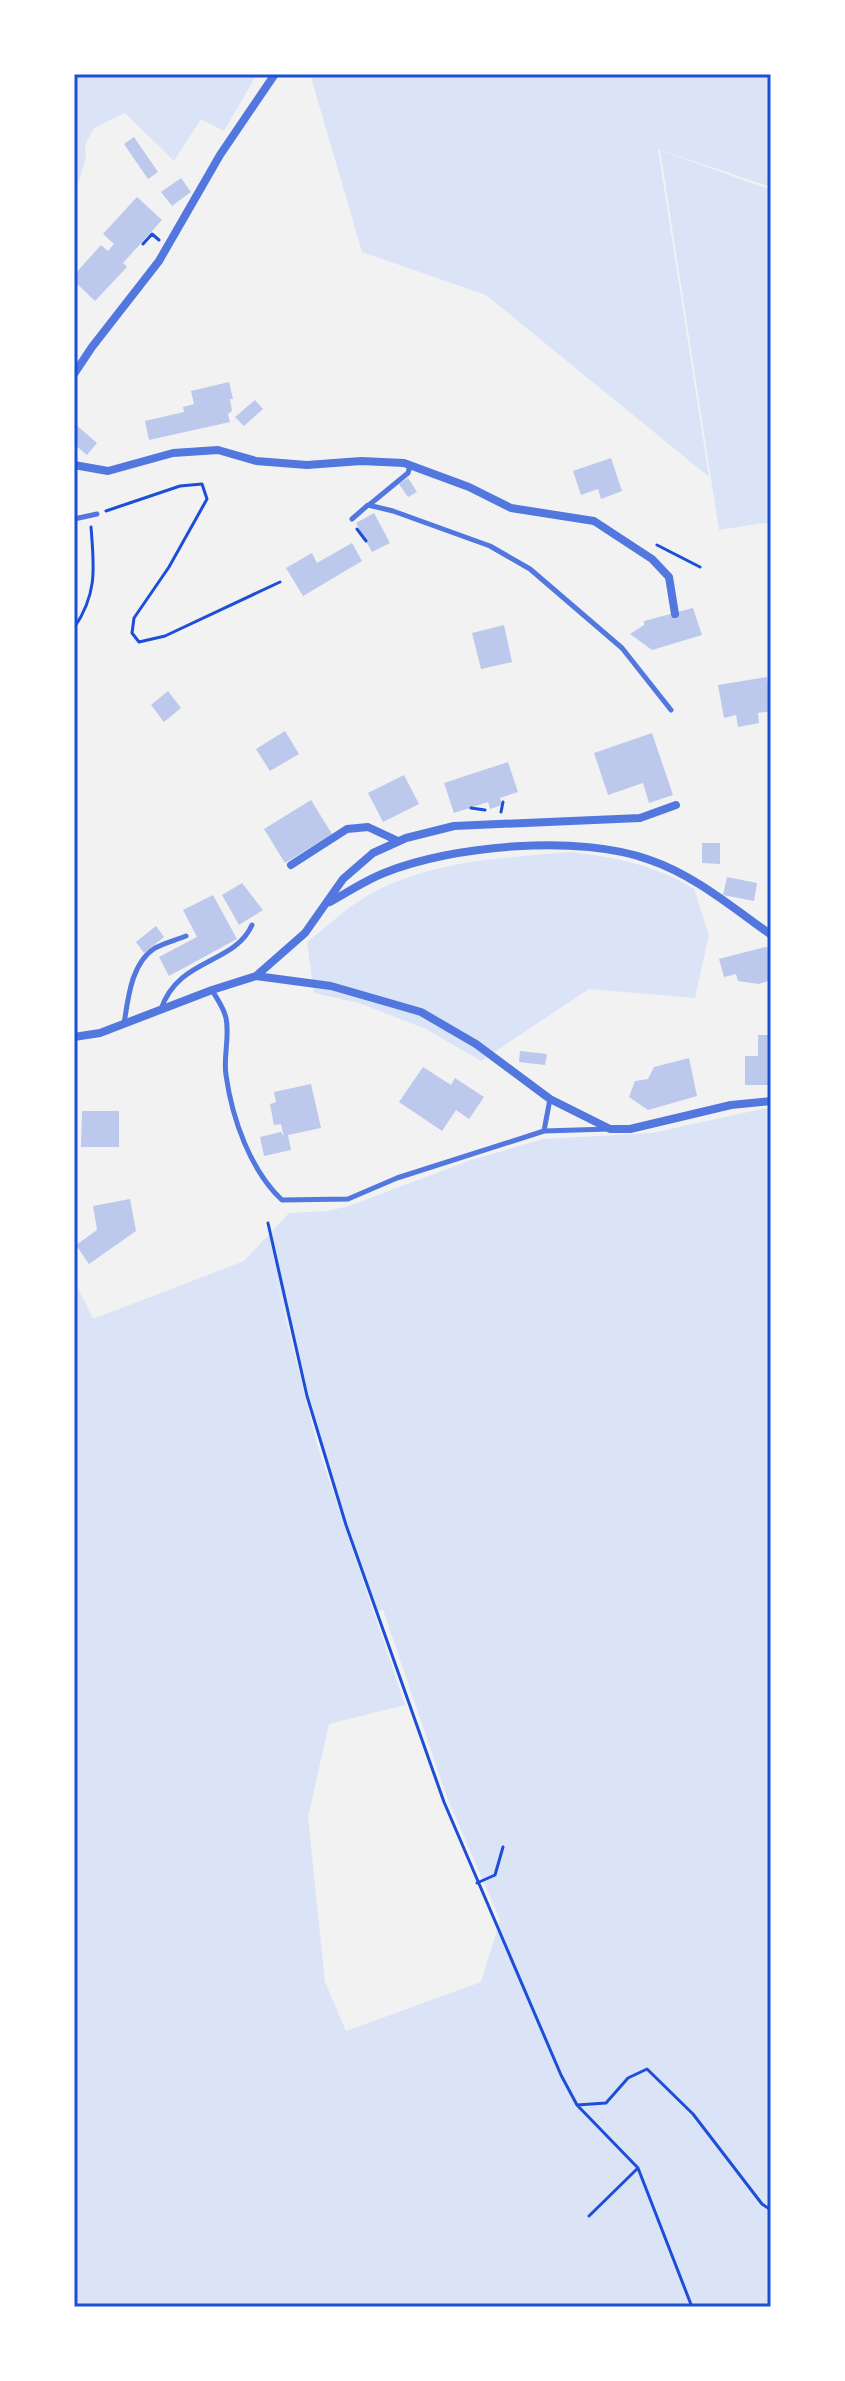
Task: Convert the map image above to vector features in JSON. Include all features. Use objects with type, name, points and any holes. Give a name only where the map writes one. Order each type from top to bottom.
[{"type":"street","points":[[74,374],[159,261],[220,155],[275,74]]},
{"type":"street","points":[[74,465],[108,471],[173,453],[218,450],[256,461],[307,465],[361,461],[407,464],[469,487],[511,508],[594,521],[652,559],[669,577],[675,614]]},
{"type":"street","points":[[74,1037],[100,1033],[256,976],[305,933],[343,879],[373,853],[398,841],[454,826],[640,818],[676,805]]},
{"type":"street","points":[[291,865],[347,829],[368,827],[398,841]]},
{"type":"street","points":[[326,904],[385,873],[463,851],[541,846],[593,848],[650,859],[693,881],[770,934]]},
{"type":"street","points":[[256,976],[331,986],[421,1012],[476,1044],[550,1099],[610,1129],[630,1129],[731,1105],[771,1101]]},
{"type":"lane","points":[[352,519],[408,473],[411,468],[407,464]]},
{"type":"lane","points":[[368,505],[490,546],[530,569],[622,648],[671,710]]},
{"type":"lane","points":[[74,519],[94,514]]},
{"type":"lane","points":[[161,1009],[167,992],[184,975],[246,939],[252,925]]},
{"type":"lane","points":[[124,1024],[130,989],[140,962],[154,949],[186,936]]},
{"type":"lane","points":[[212,990],[226,1018],[225,1072],[233,1105],[251,1156],[271,1190],[282,1200],[348,1199],[397,1178],[544,1131],[610,1129]]},
{"type":"lane","points":[[544,1131],[550,1099]]},
{"type":"path","points":[[74,628],[90,601],[93,588],[94,514],[180,486],[202,484],[207,499],[169,567],[134,618],[132,633],[139,642],[165,636],[280,582]]},
{"type":"path","points":[[352,519],[366,541]]},
{"type":"path","points":[[268,1223],[307,1396],[346,1525],[444,1802],[561,2075],[577,2105],[638,2168],[692,2307]]},
{"type":"path","points":[[477,1883],[495,1875],[503,1847]]},
{"type":"path","points":[[577,2105],[606,2103],[628,2078],[647,2069],[693,2114],[762,2204],[771,2210]]},
{"type":"path","points":[[589,2216],[638,2168]]},
{"type":"shaded area","points":[[74,74],[257,74],[224,131],[201,119],[174,161],[125,113],[94,128],[85,145],[86,158],[74,196]]},
{"type":"shaded area","points":[[310,74],[771,74],[771,187],[658,149],[709,477],[486,295],[362,252]]},
{"type":"shaded area","points":[[660,150],[771,190],[771,522],[719,530]]},
{"type":"shaded area","points":[[571,852],[635,863],[694,889],[709,935],[695,998],[589,989],[481,1061],[426,1029],[359,1003],[314,993],[307,942],[372,893],[444,867]]},
{"type":"shaded area","points":[[771,1107],[771,2307],[74,2307],[74,1279],[93,1319],[244,1261],[289,1213],[327,1211],[349,1206],[471,1160],[543,1139],[652,1133]],"holes":[[[269,1251],[307,1396],[346,1525],[377,1611],[383,1610],[448,1800],[500,1920],[481,1982],[346,2031],[325,1982],[308,1817],[329,1724],[405,1705],[317,1444]]]},
{"type":"building","points":[[134,137],[158,172],[148,179],[124,144]]},
{"type":"building","points":[[181,178],[191,192],[172,206],[161,192]]},
{"type":"building","points":[[137,197],[162,220],[123,263],[127,267],[95,301],[74,281],[74,275],[101,245],[108,251],[114,244],[103,234]]},
{"type":"building","points":[[229,382],[233,399],[230,399],[232,411],[228,414],[230,422],[149,440],[145,421],[184,412],[183,407],[194,404],[191,391]]},
{"type":"building","points":[[255,400],[263,409],[244,426],[235,417]]},
{"type":"building","points":[[74,423],[97,443],[87,455],[74,444]]},
{"type":"building","points":[[611,458],[622,491],[601,499],[598,489],[581,495],[573,471]]},
{"type":"building","points":[[408,478],[417,492],[408,497],[399,484]]},
{"type":"building","points":[[374,513],[390,543],[372,552],[356,523]]},
{"type":"building","points":[[352,543],[362,561],[303,596],[286,568],[312,553],[317,563]]},
{"type":"building","points":[[693,608],[702,635],[652,650],[630,634],[644,625],[644,621]]},
{"type":"building","points":[[504,625],[512,662],[481,669],[472,633]]},
{"type":"building","points":[[767,677],[771,711],[758,713],[759,723],[738,727],[736,715],[724,718],[718,685]]},
{"type":"building","points":[[168,691],[181,708],[164,722],[151,705]]},
{"type":"building","points":[[285,731],[299,754],[270,771],[256,749]]},
{"type":"building","points":[[652,733],[673,795],[649,803],[643,783],[608,795],[594,753]]},
{"type":"building","points":[[508,762],[518,792],[500,798],[502,805],[490,809],[488,802],[454,813],[444,783]]},
{"type":"building","points":[[404,775],[419,804],[383,822],[368,793]]},
{"type":"building","points":[[311,800],[332,834],[285,863],[264,829]]},
{"type":"building","points":[[702,843],[720,843],[720,864],[702,863]]},
{"type":"building","points":[[727,877],[757,883],[754,901],[723,895]]},
{"type":"building","points":[[242,883],[263,910],[239,925],[222,895]]},
{"type":"building","points":[[213,895],[237,939],[169,976],[159,957],[197,937],[183,910]]},
{"type":"building","points":[[156,926],[164,937],[144,953],[136,942]]},
{"type":"building","points":[[771,948],[771,980],[759,984],[738,981],[736,974],[724,977],[719,959]]},
{"type":"building","points":[[758,1035],[771,1035],[771,1085],[745,1085],[745,1056],[758,1056]]},
{"type":"building","points":[[520,1051],[547,1054],[545,1065],[519,1062]]},
{"type":"building","points":[[689,1058],[697,1096],[648,1110],[629,1097],[635,1081],[648,1079],[654,1067]]},
{"type":"building","points":[[423,1067],[451,1085],[455,1078],[484,1097],[469,1119],[456,1110],[442,1131],[399,1102]]},
{"type":"building","points":[[311,1084],[321,1128],[288,1135],[291,1150],[264,1156],[260,1137],[281,1132],[284,1137],[281,1124],[274,1125],[270,1104],[276,1102],[274,1092]]},
{"type":"building","points":[[82,1111],[119,1111],[119,1147],[81,1147]]},
{"type":"building","points":[[130,1199],[136,1231],[89,1264],[76,1245],[97,1230],[93,1206]]}]
